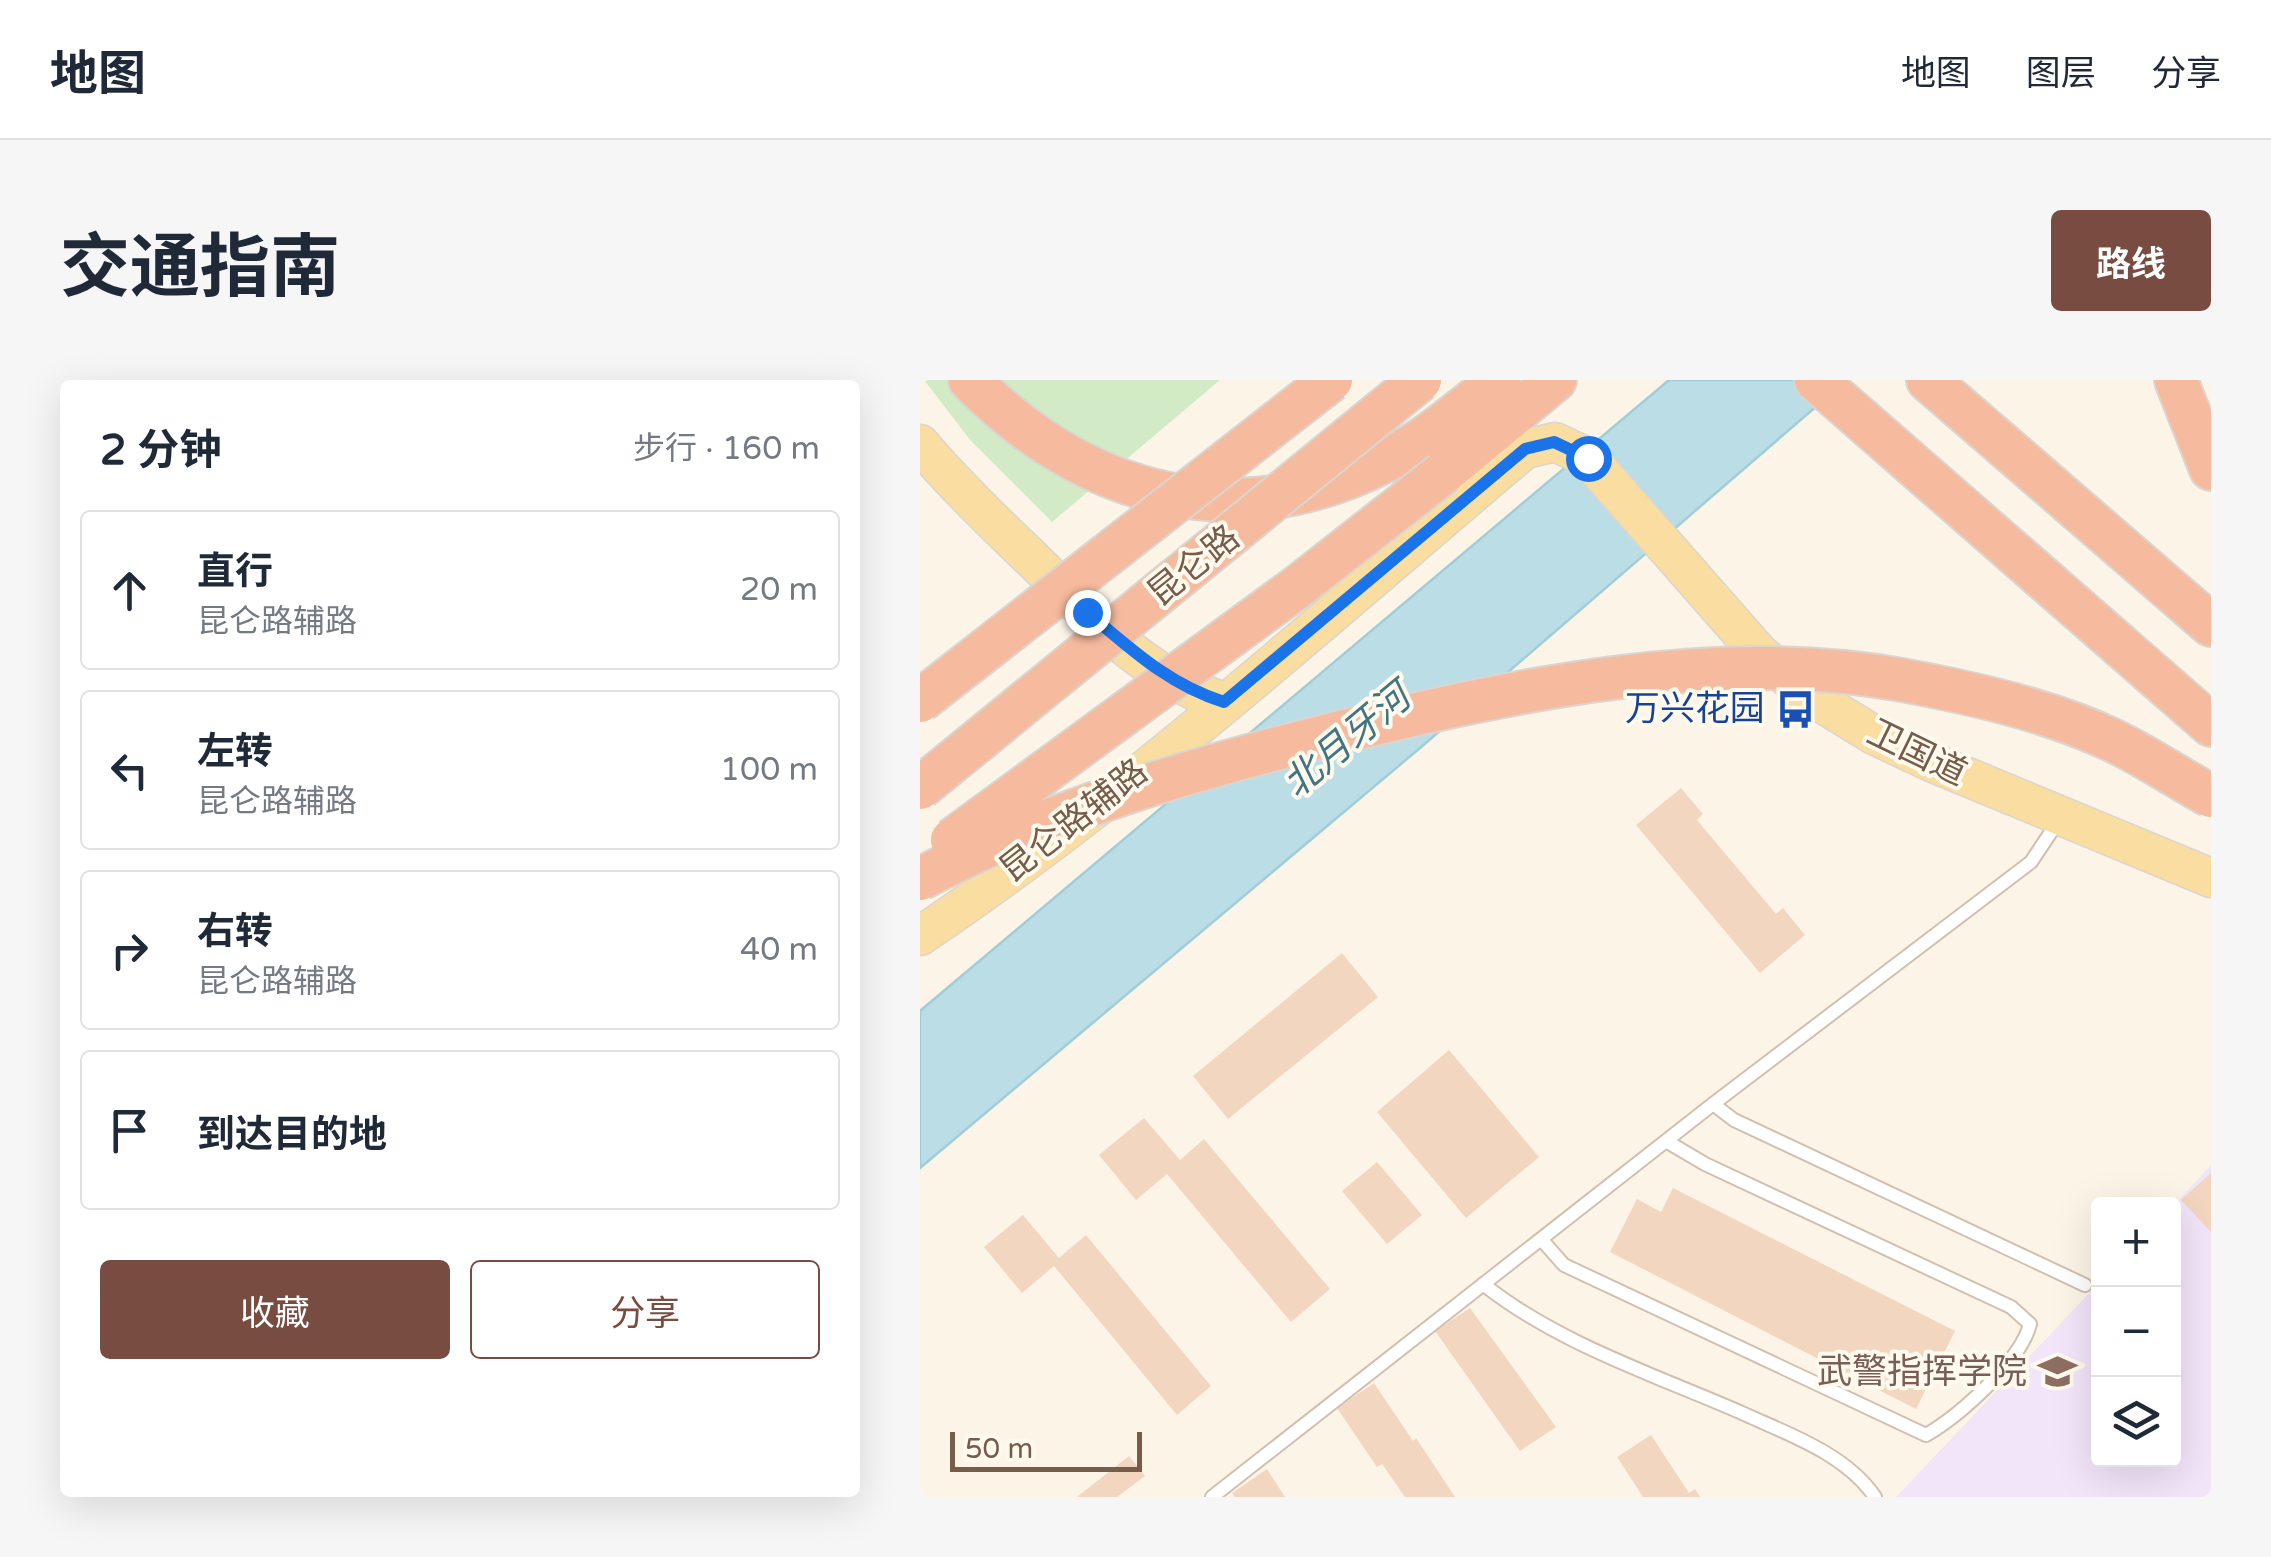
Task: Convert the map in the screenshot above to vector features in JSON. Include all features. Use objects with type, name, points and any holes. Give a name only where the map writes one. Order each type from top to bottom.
[{"type":"highway","points":[[970,380],[1015,424],[1091,470],[1132,486],[1248,501],[1326,486],[1391,458],[1498,380]]},
{"type":"highway","points":[[1204,478],[1295,380]]},
{"type":"highway","name":"昆仑路","points":[[920,701],[1331,380]]},
{"type":"highway","name":"昆仑路","points":[[920,788],[1420,380]]},
{"type":"highway","points":[[920,865],[1296,588],[1555,380]]},
{"type":"highway","points":[[1816,380],[2211,724]]},
{"type":"highway","points":[[1928,380],[2211,625]]},
{"type":"highway","points":[[2176,380],[2211,468]]},
{"type":"highway","points":[[920,880],[983,846],[1068,812],[1277,748],[1429,710],[1586,682],[1686,672],[1799,671],[1898,679],[2009,704],[2112,740],[2211,796]]},
{"type":"main road","name":"昆仑路辅路","points":[[920,936],[973,900],[1224,702],[1525,449],[1554,442],[1588,458]]},
{"type":"main road","points":[[920,444],[963,495],[1100,624],[1170,680],[1224,702]]},
{"type":"main road","name":"卫国道","points":[[1588,458],[1759,653],[1807,694],[1874,734],[2060,818],[2211,878]]},
{"type":"lane","points":[[1212,1497],[1666,1140],[2031,862],[2060,818]]},
{"type":"lane","points":[[1713,1104],[1734,1120],[2085,1285]]},
{"type":"lane","points":[[1541,1239],[1564,1265],[1926,1435],[1949,1422],[2025,1344],[2030,1324],[2011,1307],[1705,1164],[1666,1140]]},
{"type":"lane","points":[[1484,1284],[1522,1315],[1788,1434],[1851,1468],[1875,1497]]},
{"type":"shaded area","name":"武警指挥学院","points":[[2211,1165],[2211,1497],[1896,1497],[2091,1291],[2091,1467],[2181,1467],[2181,1197]]},
{"type":"green space","points":[[924,380],[1220,380],[1052,522],[971,441]]},
{"type":"water","name":"北月牙河","points":[[1669,380],[1847,380],[1420,748],[920,1168],[920,1011]]},
{"type":"building","points":[[1681,788],[1703,814],[1697,820],[1776,914],[1783,908],[1805,935],[1760,973],[1636,825]]},
{"type":"building","points":[[1342,953],[1378,997],[1228,1119],[1193,1076]]},
{"type":"building","points":[[1449,1050],[1539,1157],[1466,1218],[1377,1112]]},
{"type":"building","points":[[1144,1118],[1180,1160],[1204,1139],[1330,1289],[1291,1322],[1167,1174],[1136,1200],[1099,1155]]},
{"type":"building","points":[[1377,1162],[1422,1215],[1387,1244],[1342,1191]]},
{"type":"building","points":[[2211,1173],[2211,1232],[2181,1200]]},
{"type":"building","points":[[1673,1188],[1955,1331],[1916,1409],[1610,1252],[1637,1199],[1661,1212]]},
{"type":"building","points":[[1023,1215],[1059,1258],[1086,1235],[1211,1386],[1177,1415],[1054,1266],[1022,1293],[984,1247]]},
{"type":"building","points":[[1470,1308],[1556,1427],[1520,1451],[1435,1331]]},
{"type":"building","points":[[1374,1383],[1455,1497],[1405,1497],[1382,1464],[1377,1467],[1337,1408]]},
{"type":"building","points":[[1651,1435],[1689,1493],[1695,1489],[1700,1497],[1643,1497],[1617,1457]]},
{"type":"building","points":[[1129,1456],[1145,1476],[1117,1497],[1077,1497]]},
{"type":"building","points":[[1267,1469],[1285,1497],[1235,1497],[1232,1493]]},
{"type":"place","name":"万兴花园","points":[[1795,709]]},
{"type":"place","name":"武警指挥学院","points":[[2057,1372]]},
{"type":"route","points":[[1087,612],[1156,671],[1185,689],[1224,702],[1525,449],[1554,442],[1588,458]]}]
